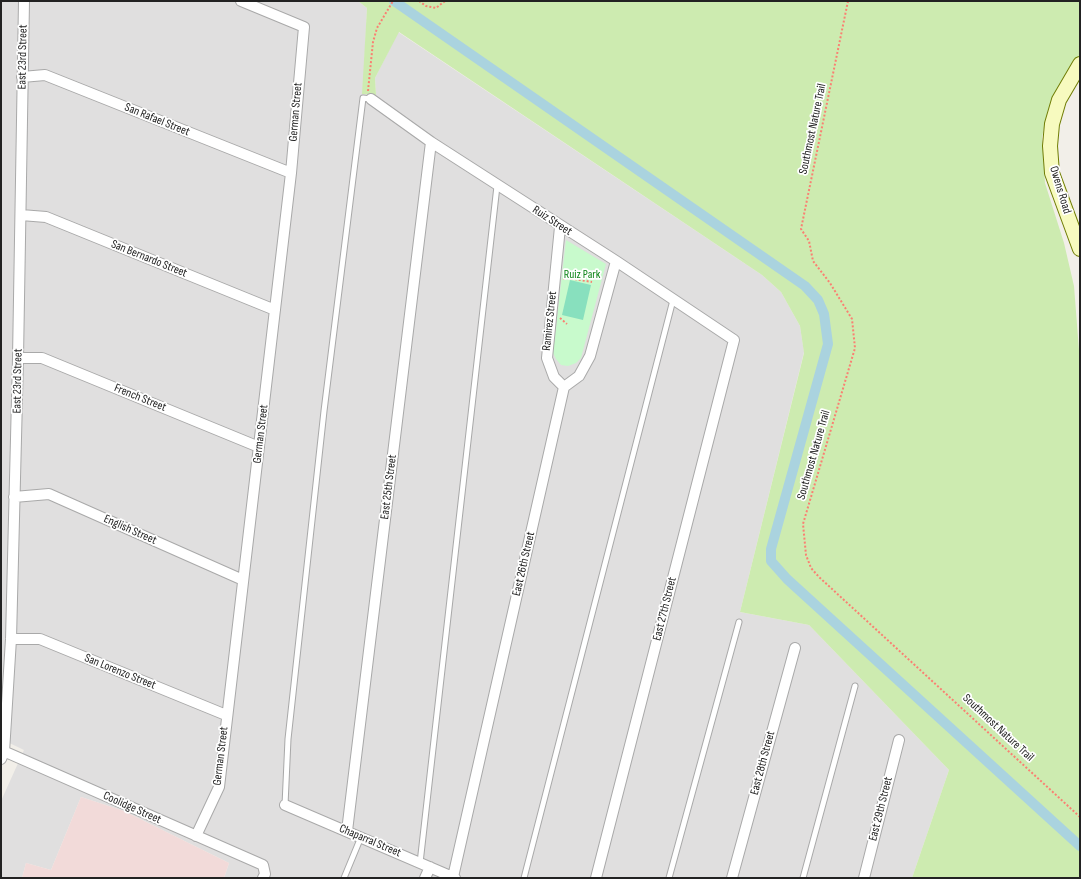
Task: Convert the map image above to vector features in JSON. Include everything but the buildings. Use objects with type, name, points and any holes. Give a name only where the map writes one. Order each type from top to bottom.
[{"type":"street","name":"East 23rd Street","points":[[2,754],[11,639],[21,215],[24,1]]},
{"type":"street","name":"German Street","points":[[196,836],[219,787],[226,715],[291,172],[304,27],[241,1]]},
{"type":"street","name":"Owens Road","points":[[1080,64],[1059,100],[1052,124],[1050,146],[1052,173],[1080,249]]},
{"type":"street","name":"San Rafael Street","points":[[22,77],[45,75],[291,172]]},
{"type":"street","name":"Ruiz Street","points":[[371,99],[431,142],[497,186],[616,261],[734,340]]},
{"type":"street","name":"East 25th Street","points":[[347,831],[431,142]]},
{"type":"street","name":"San Bernardo Street","points":[[21,215],[46,217],[275,310]]},
{"type":"street","name":"Ramirez Street","points":[[560,227],[547,358],[554,378],[564,387]]},
{"type":"street","points":[[564,387],[579,376],[590,356],[616,261]]},
{"type":"street","name":"East 27th Street","points":[[596,878],[734,340]]},
{"type":"street","name":"French Street","points":[[18,358],[42,358],[259,447]]},
{"type":"street","name":"East 26th Street","points":[[454,877],[564,387]]},
{"type":"street","name":"English Street","points":[[14,497],[49,494],[243,580]]},
{"type":"street","name":"San Lorenzo Street","points":[[11,639],[40,639],[226,715]]},
{"type":"street","name":"East 28th Street","points":[[732,878],[795,648]]},
{"type":"street","name":"East 29th Street","points":[[864,878],[899,740]]},
{"type":"street","name":"Coolidge Street","points":[[2,754],[263,865],[265,874],[263,878]]},
{"type":"street","name":"Chaparral Street","points":[[285,804],[454,877]]},
{"type":"street","points":[[425,878],[430,867]]},
{"type":"lane","points":[[285,804],[288,739],[324,412],[363,98],[371,99]]},
{"type":"lane","points":[[420,863],[497,186]]},
{"type":"lane","points":[[524,878],[674,300]]},
{"type":"lane","points":[[669,878],[739,622]]},
{"type":"lane","points":[[803,878],[855,686]]},
{"type":"lane","points":[[344,878],[361,837]]},
{"type":"path","points":[[371,99],[368,91],[373,42],[383,17],[393,1]]},
{"type":"path","points":[[419,1],[426,6],[436,8],[445,1]]},
{"type":"path","name":"Southmost Nature Trail","points":[[848,1],[802,229],[809,240],[813,261],[830,283],[852,319],[854,348],[803,524],[806,555],[811,568],[819,577],[1080,817]]},
{"type":"path","points":[[554,281],[568,278],[592,282]]},
{"type":"shaded area","points":[[1,1],[358,1],[367,8],[363,94],[376,95],[375,78],[398,32],[762,275],[781,292],[800,326],[804,352],[740,612],[809,625],[949,770],[912,878],[224,878],[229,863],[124,811],[81,797],[51,870],[26,863],[22,878],[1,878],[1,801],[24,750],[1,739]]},
{"type":"shaded area","points":[[81,797],[124,811],[229,863],[224,878],[22,878],[26,863],[51,870]]},
{"type":"green space","points":[[358,1],[1080,1],[1080,61],[1048,110],[1042,137],[1045,183],[1064,243],[1074,286],[1080,363],[1080,878],[912,878],[949,770],[809,625],[740,612],[804,353],[800,326],[781,292],[762,275],[399,32],[375,78],[376,95],[362,94],[367,8]]},
{"type":"green space","name":"Ruiz Park","points":[[566,240],[606,264],[581,358],[576,363],[568,366],[561,365],[553,353]]},
{"type":"green space","points":[[570,280],[591,285],[583,320],[562,315]]},
{"type":"waterway","points":[[394,1],[805,286],[818,300],[824,314],[828,344],[771,549],[771,561],[787,579],[1080,846]]}]
